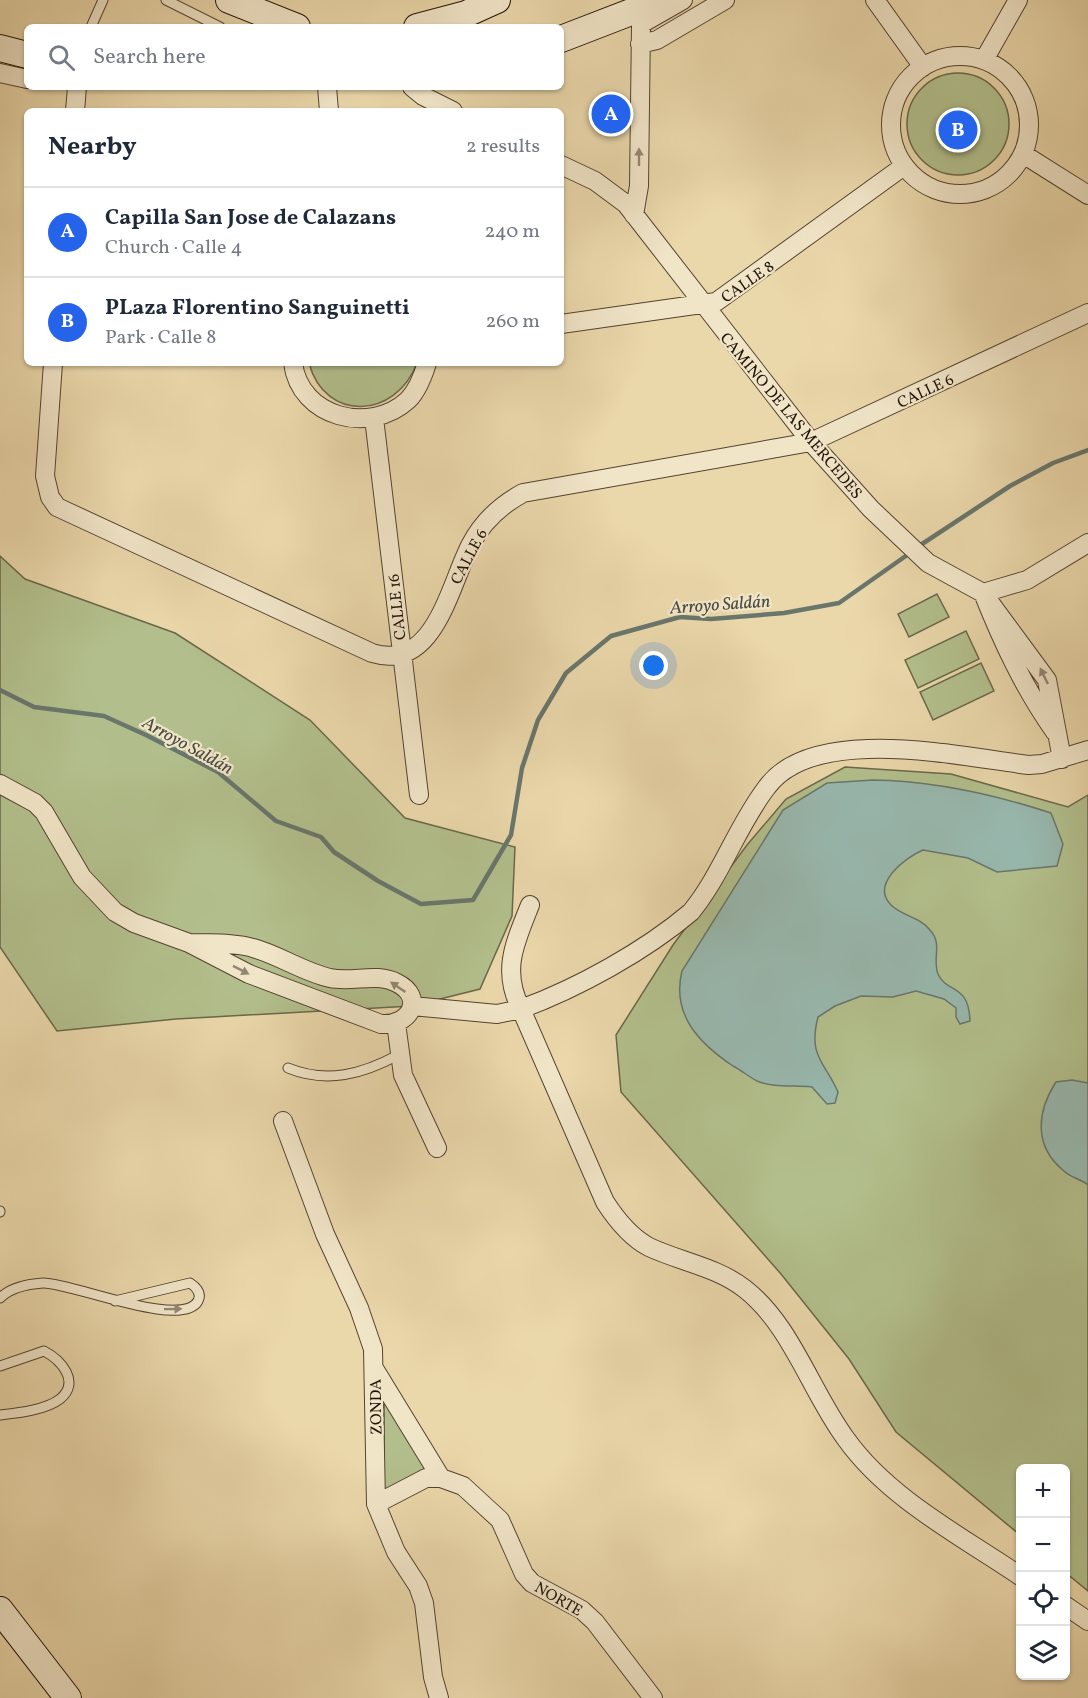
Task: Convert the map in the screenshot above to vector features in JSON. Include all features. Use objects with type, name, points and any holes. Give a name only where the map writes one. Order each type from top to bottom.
[{"type":"main road","points":[[229,0],[289,24]]},
{"type":"main road","points":[[428,24],[466,14],[496,0]]},
{"type":"main road","points":[[564,38],[662,0]]},
{"type":"main road","points":[[564,28],[634,11]]},
{"type":"main road","points":[[0,36],[24,42]]},
{"type":"main road","points":[[0,48],[24,54]]},
{"type":"main road","points":[[0,1610],[68,1698]]},
{"type":"street","points":[[634,215],[639,186],[640,44],[634,11],[683,0]]},
{"type":"street","points":[[640,44],[657,40],[726,0]]},
{"type":"street","points":[[875,0],[923,67]]},
{"type":"street","points":[[984,60],[1018,0]]},
{"type":"street","points":[[962,56],[984,60],[1004,72],[1019,89],[1027,110],[1029,133],[1023,154],[1009,174],[990,188],[967,194],[943,193],[922,183],[904,166],[894,147],[891,125],[894,104],[904,84],[923,67],[940,59],[962,56]]},
{"type":"street","points":[[0,73],[24,78]]},
{"type":"street","points":[[73,90],[75,108]]},
{"type":"street","points":[[327,90],[329,108]]},
{"type":"street","points":[[416,90],[447,108]]},
{"type":"street","points":[[1023,154],[1088,195]]},
{"type":"street","name":"CALLE 8","points":[[564,324],[702,304],[725,298],[904,166]]},
{"type":"street","name":"CAMINO DE LAS MERCEDES","points":[[564,167],[602,186],[626,204],[812,442],[897,535],[928,563],[983,593]]},
{"type":"street","name":"CALLE 6","points":[[401,656],[426,640],[472,542],[487,520],[509,500],[540,488],[812,442],[1088,313]]},
{"type":"street","points":[[53,366],[45,476],[50,497],[57,507],[372,653],[391,658],[401,656]]},
{"type":"street","points":[[294,366],[302,389],[316,404],[334,415],[354,420],[374,418],[393,411],[409,399],[421,382],[426,366]]},
{"type":"street","name":"CALLE 16","points":[[374,418],[419,795]]},
{"type":"street","points":[[1062,759],[1047,681],[983,593],[1027,580],[1088,543]]},
{"type":"street","points":[[412,1006],[497,1014],[521,1009],[603,969],[691,912],[767,786],[798,762],[824,753],[862,748],[1029,765],[1062,759],[1088,750]]},
{"type":"street","points":[[0,784],[35,803],[44,812],[82,876],[115,912],[134,923],[189,943],[249,974],[381,1024],[396,1023],[407,1017],[412,1006],[410,997],[397,983],[370,977],[351,981],[328,978],[253,948],[189,943]]},
{"type":"street","points":[[530,905],[512,950],[514,996],[605,1202],[617,1221],[648,1246],[715,1272],[744,1288],[770,1314],[830,1416],[846,1440],[867,1464],[929,1515],[1016,1573]]},
{"type":"street","points":[[343,1011],[341,996],[351,981]]},
{"type":"street","points":[[396,1023],[398,1055],[403,1075],[437,1148]]},
{"type":"street","name":"ZONDA","points":[[283,1121],[325,1234],[367,1329],[375,1370],[376,1504],[396,1552],[418,1586],[424,1604],[433,1677],[439,1698]]},
{"type":"street","points":[[375,1370],[441,1478]]},
{"type":"street","points":[[376,1504],[426,1478],[441,1478]]},
{"type":"street","name":"NORTE","points":[[441,1478],[463,1486],[494,1514],[524,1574],[532,1583],[582,1610],[596,1622],[653,1698]]},
{"type":"street","points":[[1070,1609],[1088,1621]]},
{"type":"lane","points":[[92,24],[103,0]]},
{"type":"lane","points":[[166,0],[214,24]]},
{"type":"lane","points":[[288,1068],[309,1076],[323,1077],[370,1068],[398,1055]]},
{"type":"lane","points":[[0,1298],[24,1286],[44,1283],[61,1285],[116,1301],[158,1309],[190,1309],[197,1302],[199,1295],[197,1287],[190,1282],[116,1301]]},
{"type":"lane","points":[[0,1366],[44,1351],[57,1358],[68,1376],[67,1390],[59,1400],[0,1415]]},
{"type":"green space","points":[[958,73],[977,77],[994,88],[1005,105],[1009,124],[1005,143],[994,160],[977,171],[958,175],[939,171],[922,160],[911,143],[907,124],[911,105],[922,88],[939,77]]},
{"type":"green space","points":[[310,366],[415,366],[407,382],[394,395],[378,403],[361,406],[345,404],[330,396],[317,383]]},
{"type":"green space","points":[[0,556],[25,579],[175,633],[310,720],[405,818],[515,847],[512,916],[480,989],[412,1006],[176,1019],[57,1031],[0,947]]},
{"type":"green space","points":[[937,594],[949,617],[909,637],[898,614]]},
{"type":"green space","points":[[966,631],[979,659],[918,688],[905,660]]},
{"type":"green space","points":[[981,663],[994,691],[933,720],[920,692]]},
{"type":"green space","points":[[845,767],[951,774],[1068,807],[1088,795],[1088,1591],[1070,1576],[1070,1464],[1016,1464],[1016,1532],[896,1432],[849,1359],[781,1274],[621,1092],[616,1035],[673,945],[747,845],[786,799]]},
{"type":"green space","points":[[384,1399],[428,1467],[384,1491]]},
{"type":"water","points":[[873,780],[918,783],[963,790],[1051,813],[1063,844],[1057,866],[997,872],[968,858],[923,850],[893,872],[887,880],[886,897],[895,909],[921,922],[934,935],[937,946],[938,974],[966,1000],[970,1021],[960,1024],[956,1017],[956,1008],[944,999],[916,991],[893,997],[861,996],[835,1006],[818,1017],[815,1030],[816,1050],[838,1092],[835,1103],[827,1104],[812,1087],[777,1085],[754,1079],[733,1066],[699,1038],[685,1015],[681,1001],[682,971],[783,810],[827,783]]},
{"type":"water","points":[[1072,1080],[1088,1083],[1088,1185],[1067,1173],[1054,1162],[1047,1151],[1041,1129],[1045,1106],[1056,1082]]},
{"type":"waterway","name":"Arroyo Saldán","points":[[916,548],[1010,486],[1053,463],[1088,450]]},
{"type":"waterway","name":"Arroyo Saldán","points":[[0,690],[34,707],[104,716],[146,735],[218,772],[276,821],[321,837],[334,852],[378,881],[421,904],[473,900],[511,835],[522,768],[538,720],[566,673],[611,636],[680,617],[711,619],[784,613],[839,603],[910,553]]},
{"type":"place","name":"Capilla San Jose de Calazans","points":[[611,114]]},
{"type":"place","name":"PLaza Florentino Sanguinetti","points":[[958,130]]}]
